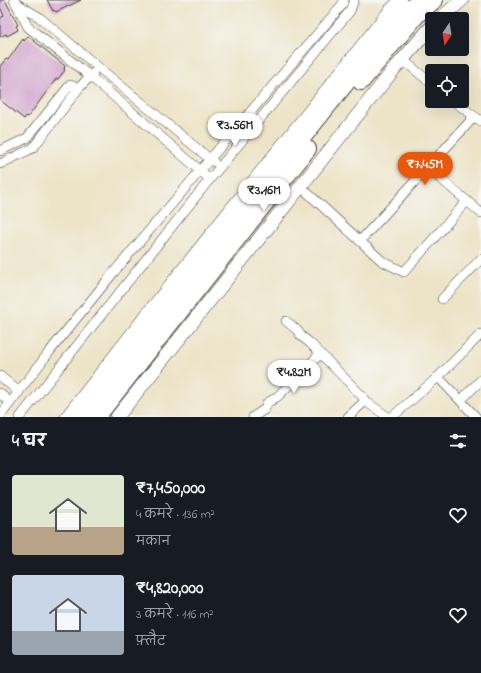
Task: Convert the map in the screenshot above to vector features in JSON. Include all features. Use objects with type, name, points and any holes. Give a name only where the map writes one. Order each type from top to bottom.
[{"type":"highway","points":[[80,417],[380,41],[419,0]]},
{"type":"highway","points":[[97,417],[366,76],[418,14],[435,0]]},
{"type":"street","points":[[0,416],[114,272],[202,171],[342,5],[344,0]]},
{"type":"street","points":[[20,417],[210,178],[350,11],[354,0]]},
{"type":"street","points":[[68,417],[295,129],[401,0]]},
{"type":"street","points":[[448,12],[462,0]]},
{"type":"street","points":[[14,1],[39,17],[220,167]]},
{"type":"street","points":[[14,1],[28,27],[90,76],[210,178]]},
{"type":"street","points":[[28,27],[39,17]]},
{"type":"street","points":[[117,417],[402,59],[425,34]]},
{"type":"street","points":[[402,59],[425,78]]},
{"type":"street","points":[[0,164],[34,148],[79,88],[98,67]]},
{"type":"street","points":[[0,150],[27,138],[70,85],[79,88]]},
{"type":"street","points":[[360,241],[428,168],[478,119],[463,108]]},
{"type":"street","points":[[428,168],[481,213]]},
{"type":"street","points":[[301,187],[382,261],[404,272],[467,201]]},
{"type":"street","points":[[442,299],[481,258]]},
{"type":"street","points":[[286,321],[310,343],[362,396],[365,401],[388,417]]},
{"type":"street","points":[[392,417],[438,377],[481,334]]},
{"type":"street","points":[[253,417],[265,409],[267,403],[277,396],[320,354]]},
{"type":"street","points":[[0,376],[19,392]]},
{"type":"street","points":[[438,377],[476,417]]},
{"type":"street","points":[[461,400],[481,380]]},
{"type":"street","points":[[0,393],[10,403]]},
{"type":"street","points":[[348,417],[365,401]]},
{"type":"building","points":[[0,0],[5,0],[18,25],[16,26],[18,30],[7,36],[6,34],[0,37],[0,18],[4,16],[0,7]]},
{"type":"building","points":[[47,0],[81,0],[56,12],[54,10],[53,11]]},
{"type":"building","points":[[28,36],[65,66],[65,70],[58,79],[56,79],[28,117],[26,116],[24,119],[0,100],[0,66],[6,59],[8,60],[23,39],[24,41]]}]
